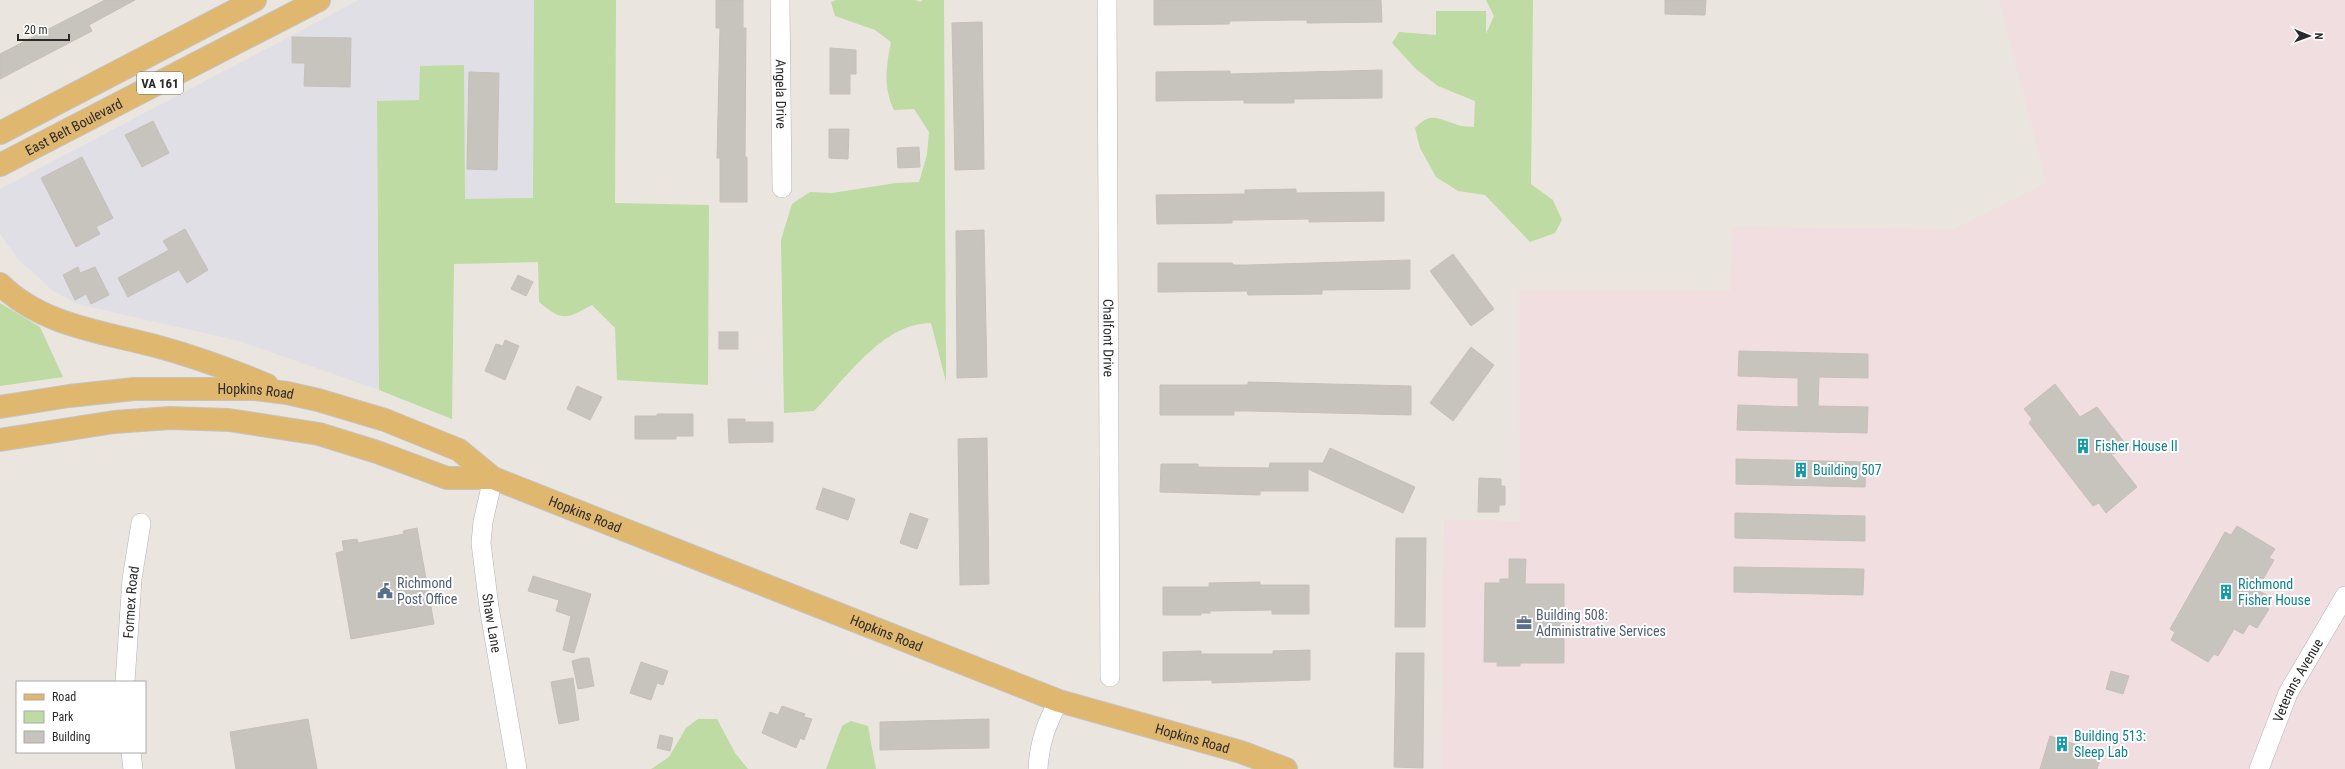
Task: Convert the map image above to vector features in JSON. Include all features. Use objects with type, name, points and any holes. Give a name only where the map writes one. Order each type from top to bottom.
[{"type":"main road","name":"East Belt Boulevard","points":[[0,132],[255,0]]},
{"type":"main road","name":"East Belt Boulevard","points":[[0,165],[319,0]]},
{"type":"main road","points":[[0,284],[39,313],[83,329],[214,363],[287,393]]},
{"type":"main road","name":"Hopkins Road","points":[[0,407],[69,396],[134,389],[254,389],[287,393],[318,400],[385,420],[459,450],[493,478],[1059,701],[1241,752],[1286,769]]},
{"type":"main road","name":"Hopkins Road","points":[[0,440],[114,422],[170,418],[230,420],[319,434],[378,452],[447,478],[493,478]]},
{"type":"street","name":"Angela Drive","points":[[780,0],[782,188]]},
{"type":"street","name":"Chalfont Drive","points":[[1107,0],[1110,677]]},
{"type":"street","name":"Shaw Lane","points":[[493,478],[483,522],[481,543],[489,607],[517,769]]},
{"type":"street","name":"Formex Road","points":[[125,681],[132,579],[141,523]]},
{"type":"street","name":"Veterans Avenue","points":[[2259,769],[2288,693],[2345,596]]},
{"type":"street","points":[[1038,769],[1038,756],[1049,717],[1059,701]]},
{"type":"street","points":[[131,753],[133,769]]},
{"type":"shaded area","points":[[359,0],[534,0],[534,198],[465,199],[464,65],[419,100],[377,101],[379,390],[239,341],[77,304],[52,290],[18,259],[0,234],[0,189]]},
{"type":"shaded area","points":[[1999,0],[2345,0],[2345,769],[1441,769],[1444,520],[1520,521],[1519,291],[1731,290],[1732,227],[1954,229],[2046,183]]},
{"type":"green space","points":[[534,0],[616,0],[615,203],[709,205],[708,385],[617,380],[615,328],[592,305],[576,313],[565,316],[554,313],[539,302],[538,262],[454,264],[452,419],[379,390],[377,101],[419,100],[420,66],[464,65],[465,199],[533,198]]},
{"type":"green space","points":[[836,0],[915,0],[920,2],[923,0],[944,0],[946,382],[931,323],[913,325],[897,332],[881,342],[866,355],[814,411],[784,413],[781,240],[792,204],[810,192],[832,193],[896,183],[919,182],[927,155],[929,132],[914,109],[894,110],[888,93],[886,77],[891,42],[875,30],[835,16],[831,2]]},
{"type":"green space","points":[[1486,0],[1533,0],[1531,184],[1553,200],[1562,220],[1555,233],[1530,242],[1485,195],[1458,191],[1436,177],[1420,148],[1415,128],[1420,123],[1430,118],[1438,118],[1459,126],[1474,127],[1475,101],[1438,86],[1416,69],[1392,43],[1399,32],[1436,35],[1436,11],[1486,11],[1486,34],[1494,16]]},
{"type":"green space","points":[[0,303],[40,327],[63,377],[0,386]]},
{"type":"green space","points":[[698,719],[717,719],[735,753],[748,769],[651,769],[669,757],[686,728]]},
{"type":"green space","points":[[851,721],[868,726],[876,769],[826,769],[842,726]]},
{"type":"building","points":[[105,0],[135,0],[89,25],[92,31],[0,79],[0,54]]},
{"type":"building","points":[[716,0],[743,0],[743,28],[746,28],[745,157],[747,157],[747,202],[720,202],[720,158],[717,158],[720,28],[716,28]]},
{"type":"building","points":[[1154,0],[1381,0],[1382,22],[1307,23],[1307,20],[1293,20],[1230,21],[1229,24],[1154,25]]},
{"type":"building","points":[[1665,0],[1706,0],[1705,15],[1665,14]]},
{"type":"building","points":[[982,22],[984,169],[955,170],[952,23]]},
{"type":"building","points":[[292,37],[351,38],[350,87],[304,86],[305,63],[292,63]]},
{"type":"building","points":[[830,48],[856,50],[856,74],[850,74],[850,94],[830,94]]},
{"type":"building","points":[[1382,70],[1382,98],[1294,99],[1294,103],[1244,103],[1244,100],[1156,101],[1156,72],[1230,71],[1230,74]]},
{"type":"building","points":[[469,72],[499,73],[497,170],[467,169]]},
{"type":"building","points":[[153,121],[169,153],[142,167],[125,135]]},
{"type":"building","points":[[829,129],[849,129],[848,159],[829,158]]},
{"type":"building","points":[[919,147],[920,167],[898,168],[897,148]]},
{"type":"building","points":[[82,157],[113,218],[96,227],[100,234],[76,247],[41,178]]},
{"type":"building","points":[[1296,189],[1296,193],[1384,192],[1384,221],[1309,222],[1309,219],[1232,220],[1232,223],[1157,224],[1156,195],[1245,194],[1245,190]]},
{"type":"building","points":[[185,229],[208,270],[187,283],[179,270],[128,297],[118,278],[169,250],[163,241]]},
{"type":"building","points":[[984,230],[987,377],[957,378],[956,231]]},
{"type":"building","points":[[1453,254],[1494,309],[1471,326],[1430,271]]},
{"type":"building","points":[[1410,260],[1410,289],[1322,290],[1322,294],[1248,295],[1247,291],[1158,292],[1158,263],[1232,263],[1233,265],[1247,265]]},
{"type":"building","points":[[78,267],[80,273],[95,267],[109,295],[91,304],[86,294],[75,300],[63,275]]},
{"type":"building","points":[[518,275],[533,282],[526,296],[511,289]]},
{"type":"building","points":[[719,332],[738,332],[738,349],[719,349]]},
{"type":"building","points":[[505,340],[519,346],[505,380],[485,371],[496,344],[503,346]]},
{"type":"building","points":[[1471,347],[1494,365],[1453,421],[1430,403]]},
{"type":"building","points":[[1739,351],[1868,354],[1868,378],[1819,377],[1818,406],[1868,407],[1867,433],[1737,430],[1738,405],[1798,407],[1798,378],[1738,376]]},
{"type":"building","points":[[1248,382],[1411,386],[1411,415],[1234,411],[1234,415],[1160,415],[1160,385],[1248,385]]},
{"type":"building","name":"Fisher House II","points":[[2055,384],[2080,417],[2097,407],[2125,443],[2114,450],[2116,453],[2111,454],[2137,487],[2106,513],[2099,503],[2093,506],[2029,423],[2032,419],[2024,409]]},
{"type":"building","points":[[577,386],[602,397],[590,420],[567,409]]},
{"type":"building","points":[[657,414],[693,414],[693,436],[676,436],[676,439],[635,439],[635,416],[657,416]]},
{"type":"building","points":[[728,419],[745,419],[745,422],[773,422],[773,442],[729,443]]},
{"type":"building","points":[[987,438],[989,584],[960,585],[958,439]]},
{"type":"building","points":[[1330,448],[1415,487],[1403,513],[1308,469],[1308,491],[1260,491],[1260,495],[1160,492],[1161,464],[1198,464],[1198,467],[1269,468],[1270,463],[1323,463]]},
{"type":"building","points":[[1736,459],[1866,462],[1865,487],[1736,484]]},
{"type":"building","points":[[1479,478],[1501,479],[1501,486],[1505,486],[1505,505],[1499,505],[1499,512],[1478,512]]},
{"type":"building","points":[[823,488],[855,499],[848,520],[816,509]]},
{"type":"building","points":[[910,513],[928,519],[917,549],[900,543]]},
{"type":"building","points":[[1735,513],[1865,516],[1865,541],[1735,538]]},
{"type":"building","name":"Richmond Fisher House","points":[[2237,526],[2275,549],[2269,558],[2274,560],[2257,590],[2267,595],[2261,604],[2269,609],[2257,628],[2249,624],[2243,634],[2234,629],[2218,656],[2214,654],[2208,662],[2171,640],[2175,632],[2170,629],[2225,532],[2231,535]]},
{"type":"building","name":"Richmond Post Office","points":[[417,528],[434,624],[351,639],[336,553],[344,551],[342,541],[357,539],[358,543],[404,534],[403,531]]},
{"type":"building","points":[[1396,538],[1426,538],[1425,627],[1395,627]]},
{"type":"building","name":"Building 508: Administrative Services","points":[[1509,559],[1526,559],[1525,584],[1564,584],[1564,663],[1520,663],[1520,666],[1497,666],[1497,662],[1484,662],[1485,583],[1500,583],[1500,579],[1509,579]]},
{"type":"building","points":[[1734,567],[1864,569],[1863,595],[1734,592]]},
{"type":"building","points":[[533,576],[591,594],[574,653],[563,650],[571,616],[556,611],[559,600],[528,591]]},
{"type":"building","points":[[1260,582],[1260,585],[1309,585],[1309,614],[1272,614],[1272,610],[1210,611],[1210,613],[1201,613],[1201,615],[1163,615],[1163,587],[1209,587],[1209,583]]},
{"type":"building","points":[[1310,650],[1310,680],[1212,683],[1212,680],[1163,681],[1163,652],[1201,651],[1201,654],[1273,654],[1273,651]]},
{"type":"building","points":[[1396,653],[1424,653],[1423,768],[1394,767]]},
{"type":"building","points":[[589,658],[594,686],[578,689],[572,661]]},
{"type":"building","points":[[641,662],[668,671],[663,685],[657,683],[651,700],[630,693]]},
{"type":"building","points":[[2111,671],[2129,676],[2123,694],[2106,689]]},
{"type":"building","points":[[573,678],[579,720],[559,724],[551,682]]},
{"type":"building","points":[[782,706],[805,714],[804,717],[812,719],[804,740],[800,738],[796,748],[762,733],[770,712],[778,715]]},
{"type":"building","points":[[308,719],[317,769],[236,769],[230,732]]},
{"type":"building","points":[[989,719],[989,748],[880,750],[880,722]]},
{"type":"building","points":[[660,735],[673,738],[670,751],[657,748]]},
{"type":"building","name":"Building 513: Sleep Lab","points":[[2050,736],[2102,753],[2097,769],[2040,769]]},
{"type":"place","name":"Fisher House II","points":[[2083,446]]},
{"type":"place","name":"Building 507","points":[[1801,470]]},
{"type":"place","name":"Richmond Post Office","points":[[385,591]]},
{"type":"place","name":"Richmond Fisher House","points":[[2226,592]]},
{"type":"place","name":"Building 508: Administrative Services","points":[[1524,623]]},
{"type":"place","name":"Building 513: Sleep Lab","points":[[2062,744]]}]
